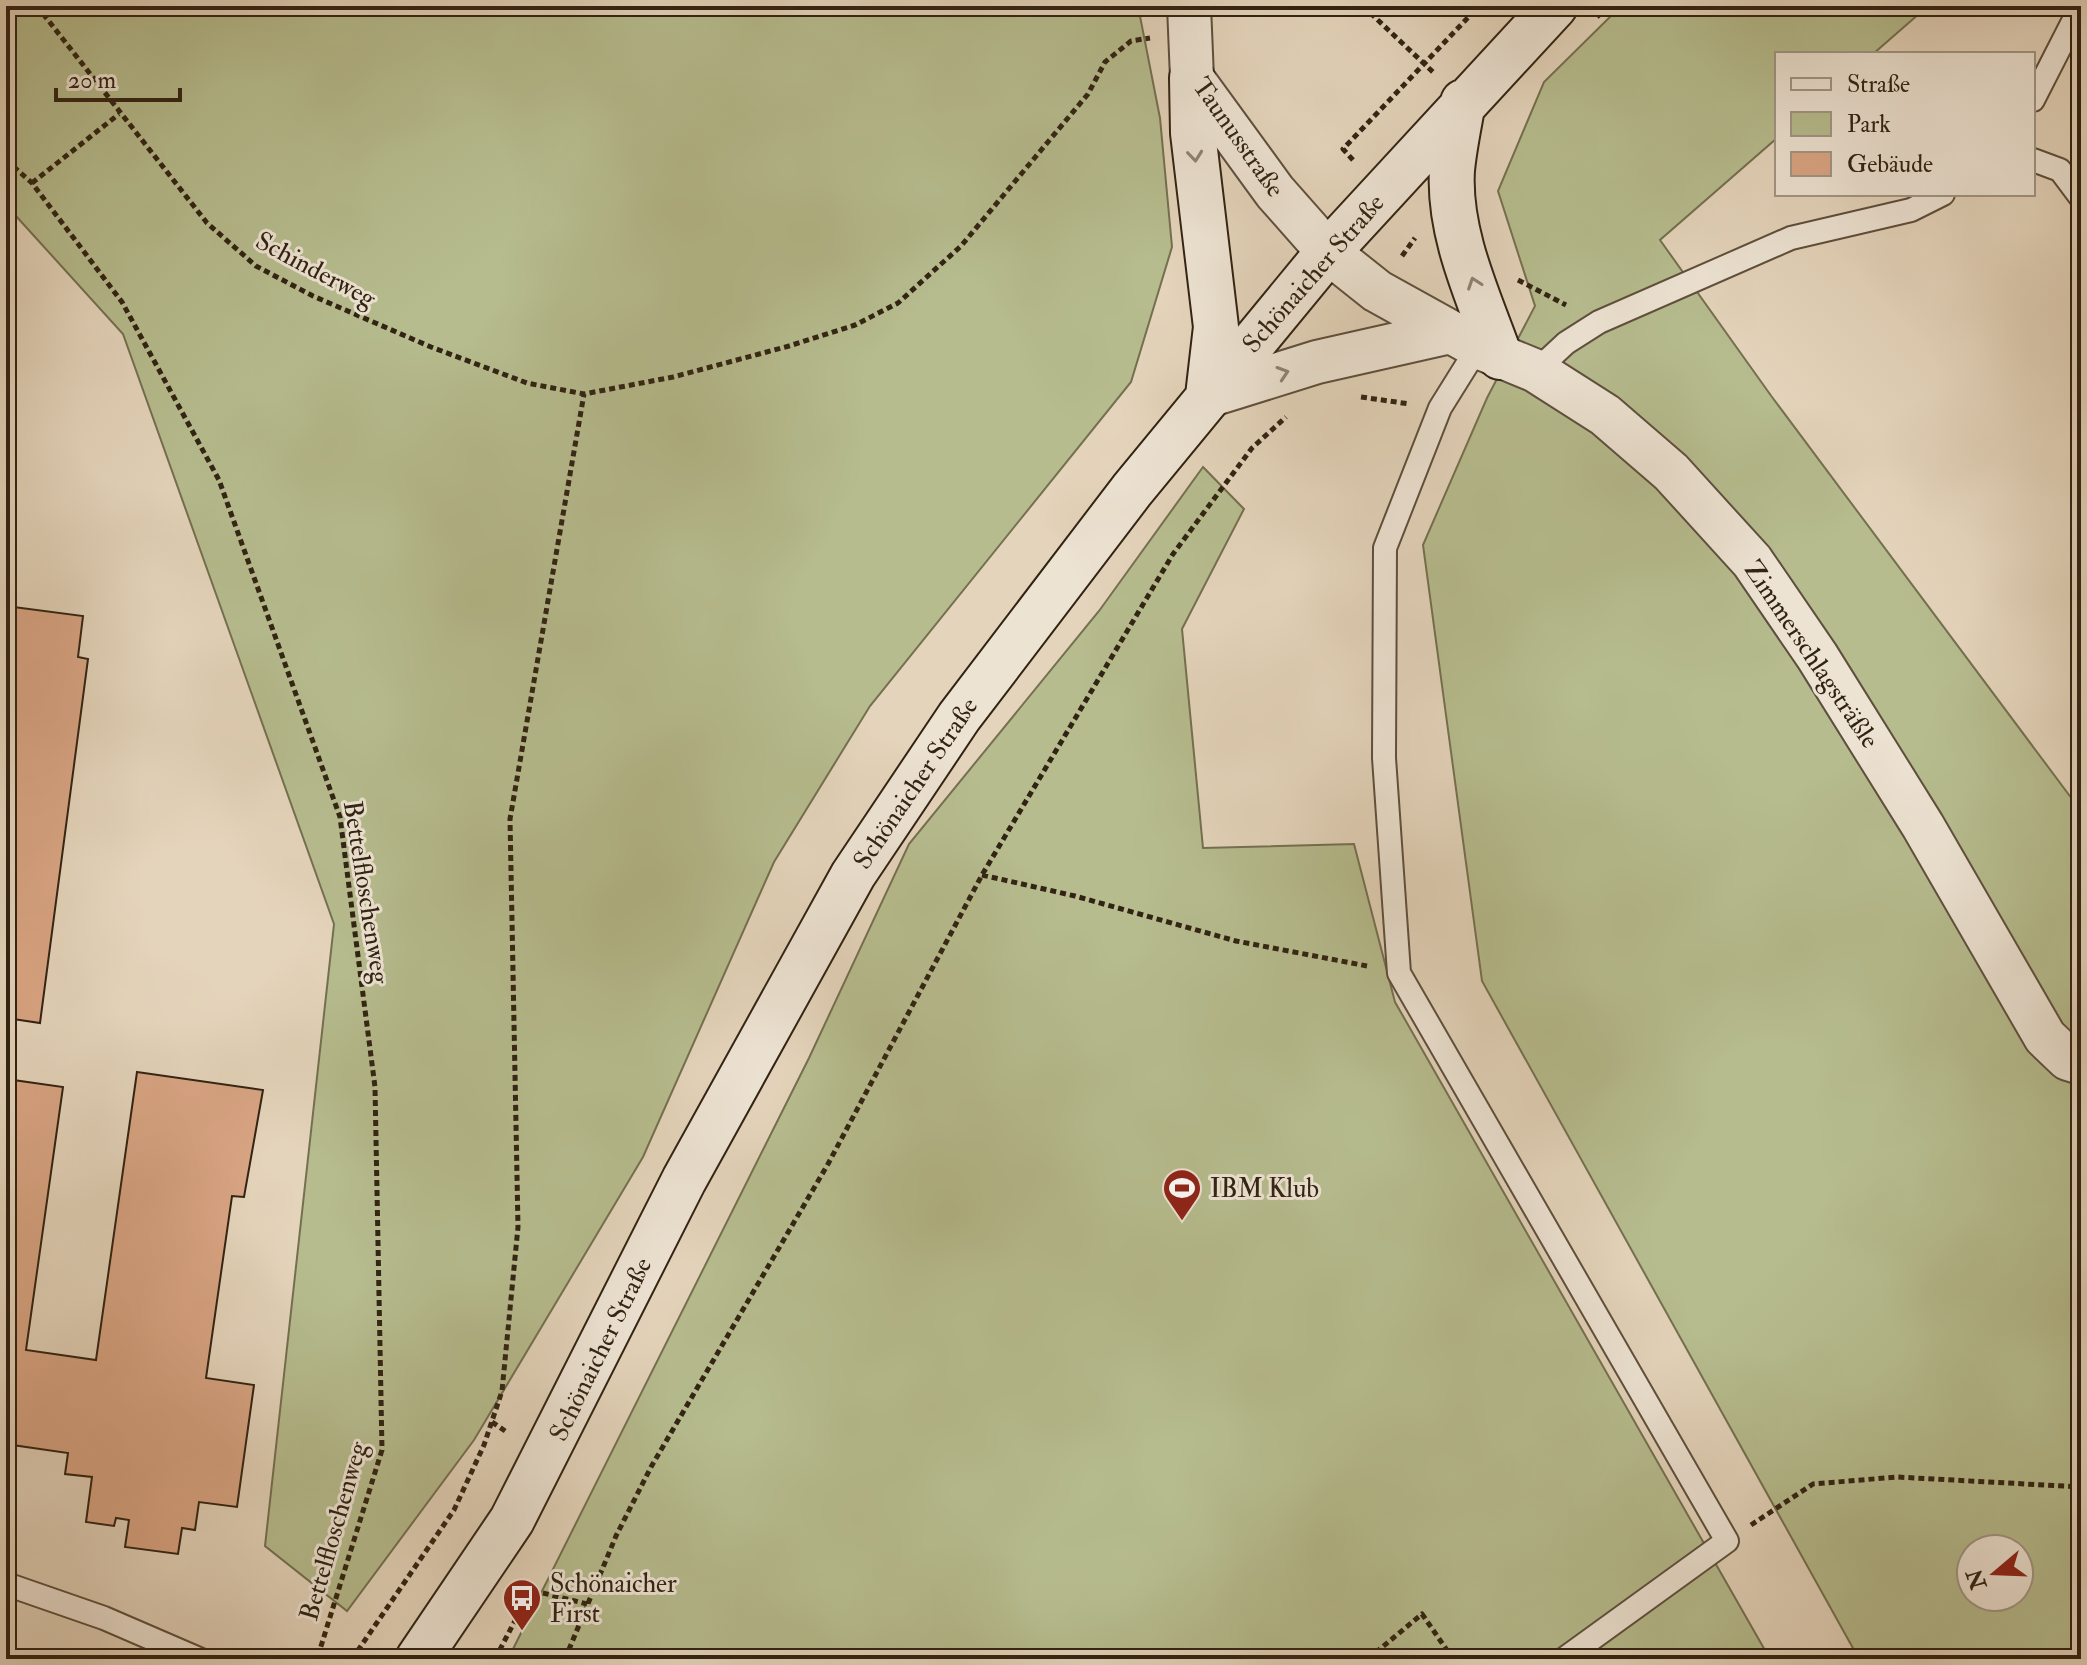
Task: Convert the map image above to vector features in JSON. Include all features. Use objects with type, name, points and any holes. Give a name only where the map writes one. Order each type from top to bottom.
[{"type":"main road","name":"Schönaicher Straße","points":[[418,1659],[512,1520],[684,1180],[853,875],[1005,655],[1208,396],[1328,252],[1463,102],[1555,6]]},
{"type":"main road","points":[[1192,78],[1193,133],[1216,327],[1208,396]]},
{"type":"main road","points":[[1463,102],[1452,170],[1453,207],[1491,352]]},
{"type":"street","name":"Taunusstraße","points":[[1190,19],[1192,78],[1275,192],[1328,252]]},
{"type":"street","name":"Zimmerschlagsträßle","points":[[1328,252],[1377,291],[1605,415],[1671,472],[1752,561],[1817,656],[1923,826],[2045,1037],[2068,1059],[2081,1063]]},
{"type":"street","points":[[1208,396],[1317,362],[1491,352]]},
{"type":"lane","points":[[2035,96],[2081,6]]},
{"type":"lane","points":[[2035,161],[2060,170],[2081,198]]},
{"type":"lane","points":[[1564,1659],[1727,1541],[1399,973],[1384,758],[1385,548],[1440,408],[1491,352],[1566,343],[1599,322],[1791,238],[1911,210],[1939,196]]},
{"type":"lane","points":[[6,1584],[104,1618],[199,1659]]},
{"type":"path","name":"Schinderweg","points":[[37,6],[207,223],[256,266],[313,296],[431,347],[527,383],[584,394]]},
{"type":"path","points":[[1363,6],[1424,64],[1479,6]]},
{"type":"path","points":[[1374,14],[1382,6]]},
{"type":"path","points":[[352,1659],[454,1510],[484,1445],[502,1391],[518,1227],[510,819],[584,394],[673,377],[789,346],[855,325],[898,303],[961,246],[1088,94],[1105,62],[1131,41],[1190,19]]},
{"type":"path","points":[[32,183],[119,114]]},
{"type":"path","name":"Bettelfloschenweg","points":[[6,160],[32,183],[122,302],[219,480],[340,817],[375,1087],[382,1450],[317,1659]]},
{"type":"path","points":[[1511,277],[1599,322]]},
{"type":"path","points":[[1353,397],[1440,408]]},
{"type":"path","points":[[565,1659],[587,1604],[651,1467],[828,1164],[982,875],[1173,554],[1252,448],[1294,409]]},
{"type":"path","points":[[982,875],[1075,896],[1236,941],[1399,973]]},
{"type":"path","points":[[1727,1541],[1813,1484],[1897,1477],[2081,1487]]},
{"type":"path","points":[[495,1659],[531,1590],[587,1604]]},
{"type":"path","points":[[1368,1659],[1422,1614],[1453,1659]]},
{"type":"green space","points":[[6,6],[1138,6],[1160,118],[1172,247],[1131,382],[870,706],[774,862],[643,1157],[474,1440],[347,1611],[265,1546],[334,924],[123,334],[6,205]]},
{"type":"green space","points":[[1621,6],[1928,6],[1875,52],[1775,52],[1775,140],[1660,240],[1772,397],[2081,811],[2081,1659],[1859,1659],[1482,981],[1423,545],[1487,398],[1535,306],[1498,191],[1544,82]]},
{"type":"green space","name":"IBM Klub","points":[[1203,467],[1244,509],[1182,629],[1203,848],[1354,844],[1395,1002],[1770,1659],[508,1659],[809,1058],[909,844],[1099,611]]},
{"type":"building","points":[[6,606],[83,616],[78,657],[88,659],[40,1023],[6,1018]]},
{"type":"building","points":[[137,1072],[263,1090],[244,1197],[232,1196],[206,1378],[254,1385],[237,1507],[199,1502],[195,1530],[182,1528],[178,1554],[125,1547],[129,1520],[116,1518],[114,1526],[86,1522],[92,1477],[65,1474],[68,1453],[12,1445],[10,1463],[6,1463],[6,1079],[63,1087],[26,1350],[96,1360]]},
{"type":"place","name":"IBM Klub","points":[[1182,1222]]},
{"type":"place","name":"Schönaicher First","points":[[522,1632]]}]
